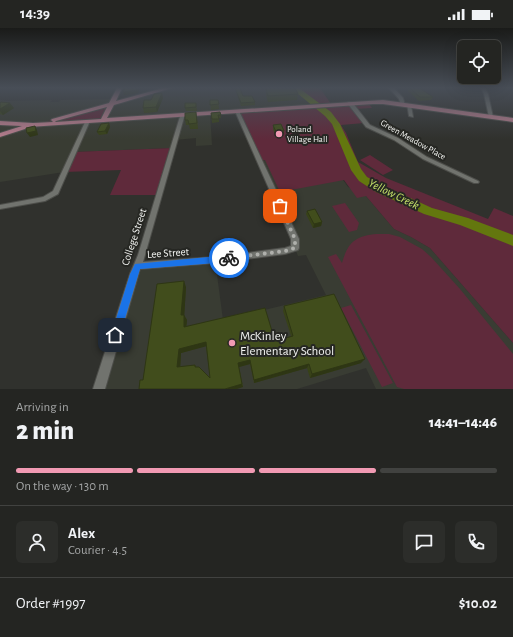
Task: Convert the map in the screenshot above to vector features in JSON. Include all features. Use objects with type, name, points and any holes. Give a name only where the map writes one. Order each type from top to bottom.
[{"type":"main road","points":[[0,135],[109,105]]},
{"type":"main road","points":[[103,120],[112,105]]},
{"type":"main road","points":[[0,131],[2,128],[0,124],[33,125],[315,105]]},
{"type":"main road","points":[[406,105],[513,120]]},
{"type":"street","name":"Green Meadow Place","points":[[351,105],[368,126],[396,139],[425,158],[476,182]]},
{"type":"street","points":[[406,105],[411,116]]},
{"type":"street","points":[[488,105],[491,117]]},
{"type":"street","name":"Lee Street","points":[[138,266],[215,260],[285,251],[295,248],[295,239],[237,111]]},
{"type":"street","name":"College Street","points":[[99,389],[134,274],[138,266],[183,114]]},
{"type":"street","points":[[0,207],[45,199],[56,192],[85,130],[88,129],[90,121]]},
{"type":"shaded area","points":[[0,105],[316,105],[210,113],[212,145],[196,146],[196,138],[175,140],[173,148],[73,152],[64,172],[0,182]]},
{"type":"shaded area","points":[[112,105],[103,120],[33,125]]},
{"type":"shaded area","points":[[316,105],[370,105],[372,108],[354,109],[364,123],[341,125],[346,133],[358,162],[386,178],[488,219],[494,208],[513,216],[513,343],[430,248],[394,229],[366,196],[357,198],[344,180],[280,192],[265,160],[260,161],[237,111]]},
{"type":"shaded area","points":[[173,148],[159,195],[110,195],[121,170],[64,172],[73,152]]},
{"type":"shaded area","points":[[322,151],[348,187],[366,196],[394,229],[430,248],[513,343],[513,389],[376,389],[366,368],[297,389],[99,389],[138,266],[215,260],[223,320],[326,295],[306,255],[298,256],[260,161]]},
{"type":"shaded area","points":[[370,155],[393,170],[383,175],[360,160]]},
{"type":"shaded area","points":[[345,203],[359,223],[357,230],[349,232],[332,206]]},
{"type":"shaded area","points":[[389,234],[400,237],[422,249],[460,289],[513,354],[513,389],[404,389],[397,387],[328,257],[336,254],[342,263],[347,250],[354,241],[363,236]]},
{"type":"shaded area","points":[[351,305],[393,383],[382,387],[341,308]]},
{"type":"building","points":[[0,105],[7,105],[0,109]]},
{"type":"building","points":[[143,105],[157,105],[156,107],[143,108]]},
{"type":"building","points":[[185,105],[196,105],[196,107],[185,108]]},
{"type":"building","points":[[196,112],[197,123],[189,124],[188,120],[185,120],[185,113]]},
{"type":"building","points":[[220,112],[221,115],[218,115],[219,119],[212,119],[211,113]]},
{"type":"building","points":[[109,123],[105,131],[97,132],[101,124]]},
{"type":"building","points":[[281,124],[284,131],[282,131],[283,133],[277,134],[273,125]]},
{"type":"building","points":[[35,126],[36,131],[27,133],[26,128]]},
{"type":"building","points":[[315,209],[322,222],[314,224],[307,211]]},
{"type":"building","name":"McKinley Elementary School","points":[[184,281],[181,315],[184,315],[184,327],[265,308],[275,341],[293,336],[284,306],[334,294],[365,359],[312,374],[309,364],[254,380],[250,360],[238,363],[242,384],[225,389],[139,389],[140,380],[143,380],[157,284]],"holes":[[[206,342],[210,378],[199,367],[195,367],[195,365],[177,367],[179,349]]]},
{"type":"waterway","name":"Yellow Creek","points":[[316,105],[328,114],[336,124],[356,170],[363,179],[380,189],[428,211],[464,221],[513,241]]},
{"type":"way so far","points":[[229,258],[285,251],[295,248],[295,239],[280,206]]},
{"type":"place","name":"Poland Village Hall","points":[[279,134]]},
{"type":"place","name":"McKinley Elementary School","points":[[232,343]]},
{"type":"route","points":[[115,335],[134,274],[138,266],[210,261],[229,258]]}]
